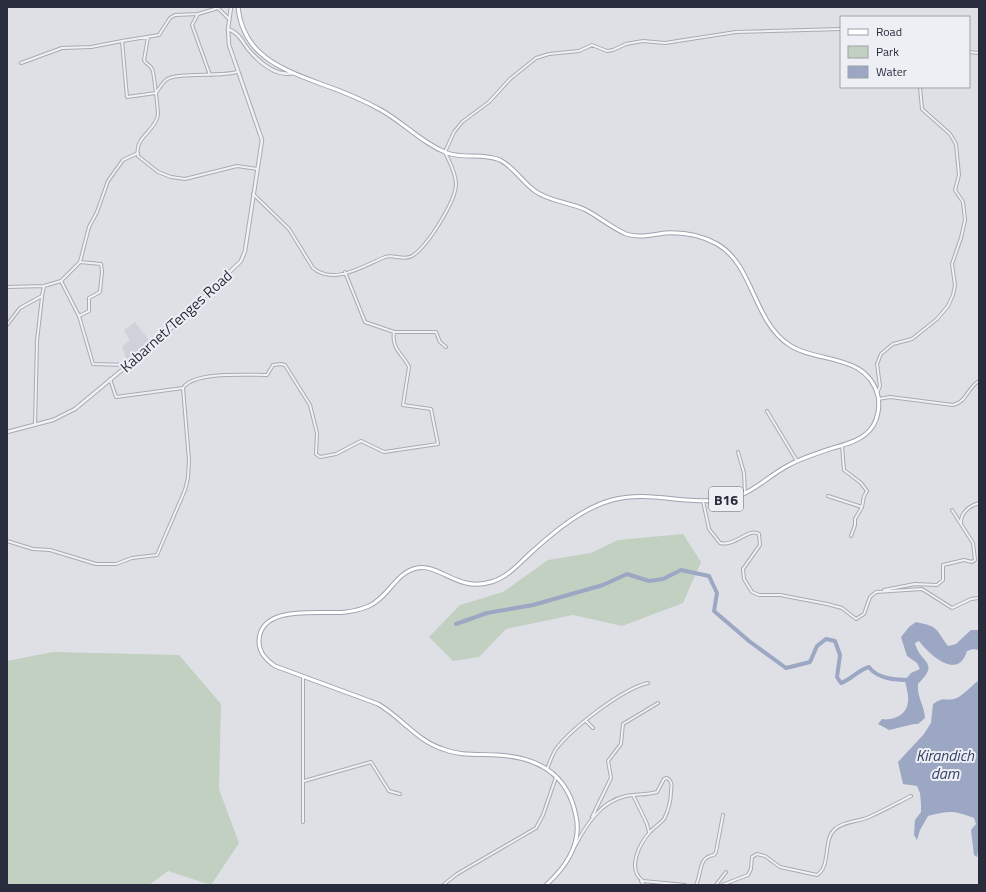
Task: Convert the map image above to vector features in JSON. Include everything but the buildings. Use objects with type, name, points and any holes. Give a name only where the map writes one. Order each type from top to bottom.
[{"type":"main road","name":"B16","points":[[238,7],[242,26],[250,42],[270,61],[293,73],[349,94],[379,109],[445,152],[450,154],[483,156],[501,161],[508,165],[540,194],[584,209],[624,233],[633,236],[684,233],[699,236],[720,245],[737,263],[761,310],[782,339],[795,348],[849,364],[863,372],[877,392],[877,416],[874,425],[858,439],[797,461],[785,467],[759,487],[745,494],[729,499],[703,501],[646,496],[612,500],[581,514],[538,546],[514,570],[501,579],[474,585],[464,584],[433,570],[418,568],[404,574],[382,598],[363,608],[348,612],[305,613],[277,617],[265,626],[260,633],[260,649],[263,656],[274,666],[378,704],[393,714],[426,742],[443,750],[469,755],[519,757],[535,762],[557,776],[570,795],[575,809],[577,830],[575,846],[566,864],[546,885]]},
{"type":"street","points":[[21,63],[62,48],[91,47],[158,35],[173,16],[198,14],[218,7],[229,19]]},
{"type":"street","name":"Kabarnet/Tenges Road","points":[[7,432],[53,420],[69,413],[184,317],[241,261],[245,251],[262,145],[261,135],[237,72],[229,45],[228,29],[231,7]]},
{"type":"street","points":[[198,14],[192,25],[210,75]]},
{"type":"street","points":[[253,194],[288,228],[313,268],[320,273],[329,275],[362,268],[388,256],[407,258],[414,255],[444,217],[456,185],[454,175],[445,152],[454,132],[462,122],[489,102],[510,79],[539,57],[550,54],[569,53],[592,45],[607,51],[626,44],[643,41],[664,43],[736,32],[840,28]]},
{"type":"street","points":[[228,29],[236,32],[247,48],[266,66],[282,75],[293,73]]},
{"type":"street","points":[[148,37],[144,60],[145,64],[153,69],[158,116],[154,124],[139,142],[138,153],[140,157],[158,172],[171,177],[185,179],[236,166],[258,168]]},
{"type":"street","points":[[122,41],[126,96],[156,93],[165,81],[170,78],[225,75],[237,72]]},
{"type":"street","points":[[877,392],[880,386],[877,364],[881,354],[893,344],[914,338],[937,319],[948,306],[955,285],[952,264],[961,238],[965,220],[963,202],[955,190],[958,175],[956,144],[950,134],[922,109],[920,88]]},
{"type":"street","points":[[7,287],[44,286],[61,281],[80,262],[89,226],[97,212],[108,181],[123,160],[138,153]]},
{"type":"street","points":[[79,316],[89,311],[90,298],[100,292],[102,272],[100,264],[80,262]]},
{"type":"street","points":[[345,272],[363,320],[369,324],[394,332],[436,332],[440,342],[446,347]]},
{"type":"street","points":[[61,281],[79,316],[93,364],[128,364]]},
{"type":"street","points":[[35,425],[37,341],[44,286]]},
{"type":"street","points":[[7,325],[20,308],[42,296]]},
{"type":"street","points":[[110,379],[116,397],[183,388],[189,382],[206,377],[226,375],[267,375],[271,367],[281,364],[289,369],[310,405],[317,433],[317,456],[336,454],[361,441],[384,452],[438,444],[431,409],[403,405],[409,367],[395,347],[393,339],[394,332]]},
{"type":"street","points":[[878,399],[890,397],[952,405],[962,402],[971,388],[979,381]]},
{"type":"street","points":[[7,541],[33,549],[50,550],[96,564],[116,564],[132,558],[157,554],[185,490],[188,478],[189,460],[183,388]]},
{"type":"street","points":[[767,411],[797,461]]},
{"type":"street","points":[[842,446],[844,470],[861,483],[867,490],[862,507],[854,518],[854,528],[851,536]]},
{"type":"street","points":[[738,452],[744,473],[745,494]]},
{"type":"street","points":[[828,496],[862,507]]},
{"type":"street","points":[[703,501],[709,529],[714,538],[720,543],[732,544],[750,533],[759,534],[760,545],[744,566],[743,572],[746,583],[756,594],[780,595],[827,604],[842,608],[856,619],[864,614],[871,594],[914,584],[937,584],[943,580],[943,565],[964,560],[974,561],[975,554],[973,543],[952,510]]},
{"type":"street","points":[[961,525],[961,518],[966,510],[979,503]]},
{"type":"street","points":[[881,591],[922,589],[952,608],[970,599],[979,598]]},
{"type":"street","points":[[303,677],[303,822]]},
{"type":"street","points":[[547,769],[559,746],[586,721],[623,693],[648,683]]},
{"type":"street","points":[[575,846],[592,818],[611,778],[608,761],[621,744],[624,724],[658,703]]},
{"type":"street","points":[[586,721],[593,728]]},
{"type":"street","points":[[304,780],[371,762],[389,791],[400,794]]},
{"type":"street","points":[[443,885],[457,874],[536,828],[543,815],[557,776]]},
{"type":"street","points":[[592,818],[614,800],[633,795],[657,792],[665,778],[672,783],[671,795],[665,816],[649,833],[638,849],[635,858],[637,875],[644,885]]},
{"type":"street","points":[[633,795],[648,824],[649,833]]},
{"type":"street","points":[[722,885],[748,875],[751,869],[752,857],[757,854],[764,856],[780,867],[817,875],[824,865],[831,835],[836,828],[845,823],[868,817],[911,796]]},
{"type":"street","points":[[696,885],[703,862],[707,856],[714,855],[716,852],[723,815]]},
{"type":"street","points":[[716,885],[726,872]]},
{"type":"street","points":[[641,880],[650,883],[685,885]]},
{"type":"shaded area","points":[[135,322],[151,343],[128,363],[122,347],[130,340],[124,330]]},
{"type":"green space","points":[[683,534],[701,562],[683,603],[622,626],[573,615],[506,629],[479,657],[453,661],[429,637],[460,605],[503,592],[548,560],[591,553],[618,540]]},
{"type":"green space","points":[[53,652],[179,655],[221,704],[219,789],[239,843],[211,885],[168,871],[149,885],[7,885],[7,661]]},
{"type":"water","name":"Kirandich dam","points":[[916,622],[933,627],[948,646],[956,644],[971,630],[979,630],[979,650],[973,649],[967,651],[963,660],[957,664],[951,665],[930,653],[919,641],[915,643],[928,666],[928,671],[918,684],[925,718],[918,724],[889,730],[878,724],[882,719],[895,718],[902,714],[907,707],[908,699],[905,680],[911,673],[920,669],[917,663],[907,656],[901,637],[909,627]]},
{"type":"water","name":"Kirandich dam","points":[[979,680],[979,845],[977,857],[974,855],[971,830],[976,824],[974,818],[961,814],[946,812],[928,816],[920,830],[917,840],[914,835],[915,820],[921,812],[920,793],[917,786],[903,784],[898,762],[924,734],[931,723],[933,704],[942,699],[957,698]]},
{"type":"waterway","points":[[456,624],[487,613],[533,605],[603,585],[627,574],[649,581],[663,579],[681,570],[709,576],[717,593],[714,611],[749,641],[786,668],[810,662],[817,646],[826,639],[835,641],[840,655],[837,677],[841,683],[869,667],[872,671],[887,678],[910,680]]}]
